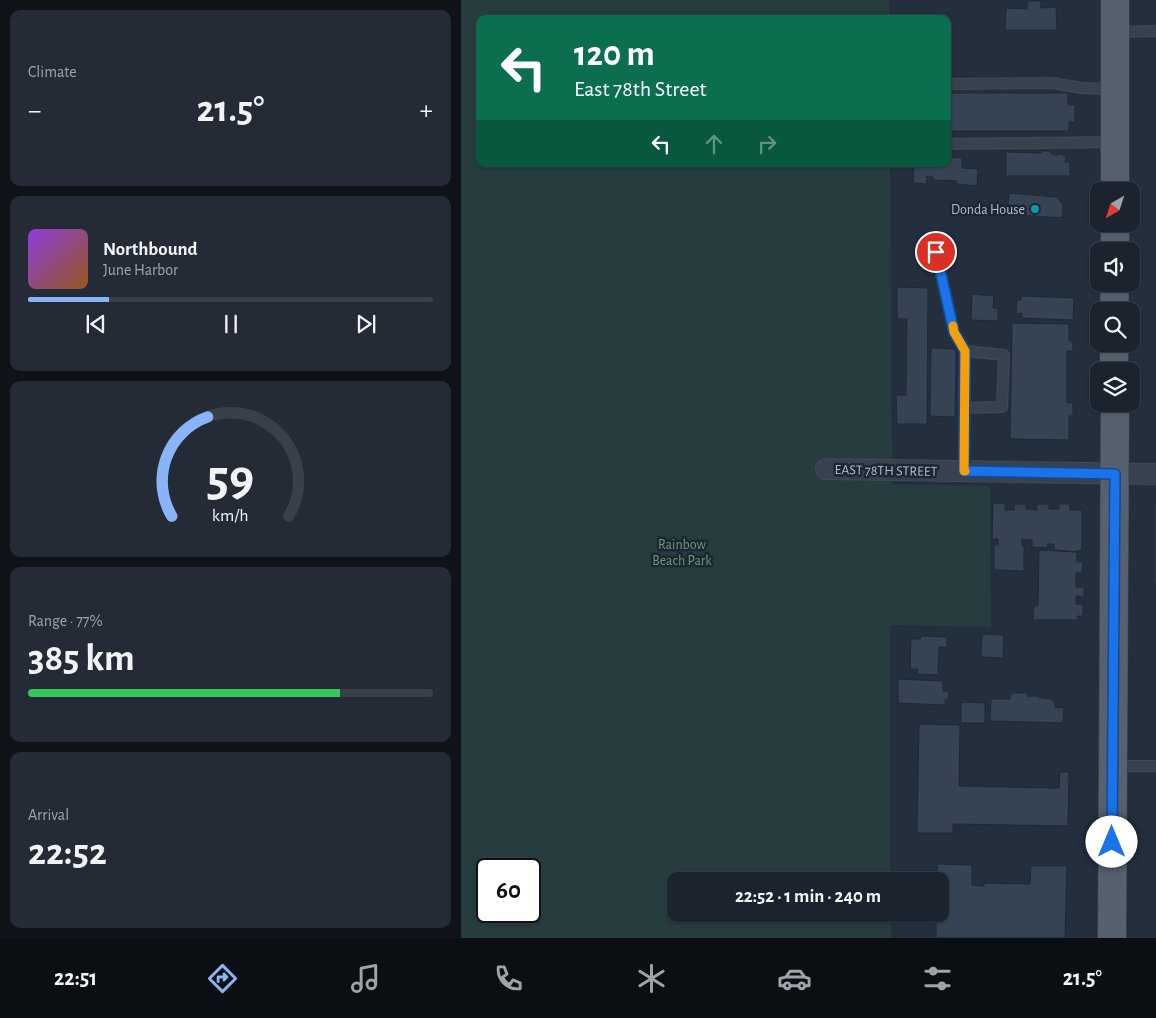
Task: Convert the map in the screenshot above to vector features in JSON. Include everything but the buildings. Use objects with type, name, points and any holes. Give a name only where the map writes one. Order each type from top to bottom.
[{"type":"main road","points":[[1115,0],[1115,182]]},
{"type":"main road","points":[[1111,938],[1115,412]]},
{"type":"street","name":"EAST 78TH STREET","points":[[826,469],[1156,474]]},
{"type":"lane","points":[[1115,32],[1156,31]]},
{"type":"lane","points":[[951,84],[1052,83],[1082,88],[1115,89]]},
{"type":"lane","points":[[951,144],[1115,142]]},
{"type":"lane","points":[[936,252],[954,332],[965,351],[964,471]]},
{"type":"lane","points":[[965,351],[1005,355],[1002,406],[965,408]]},
{"type":"lane","points":[[1113,766],[1156,766]]},
{"type":"green space","name":"Rainbow Beach Park","points":[[461,0],[889,0],[889,15],[476,15],[476,167],[890,167],[892,484],[990,486],[991,627],[890,625],[890,872],[667,872],[667,922],[891,922],[891,938],[461,938]]},
{"type":"slow traffic","points":[[953,326],[954,332],[965,351],[965,471]]},
{"type":"place","name":"Donda House","points":[[1035,209]]},
{"type":"route","points":[[936,252],[954,332],[965,351],[964,471],[1115,474],[1112,842]]}]
